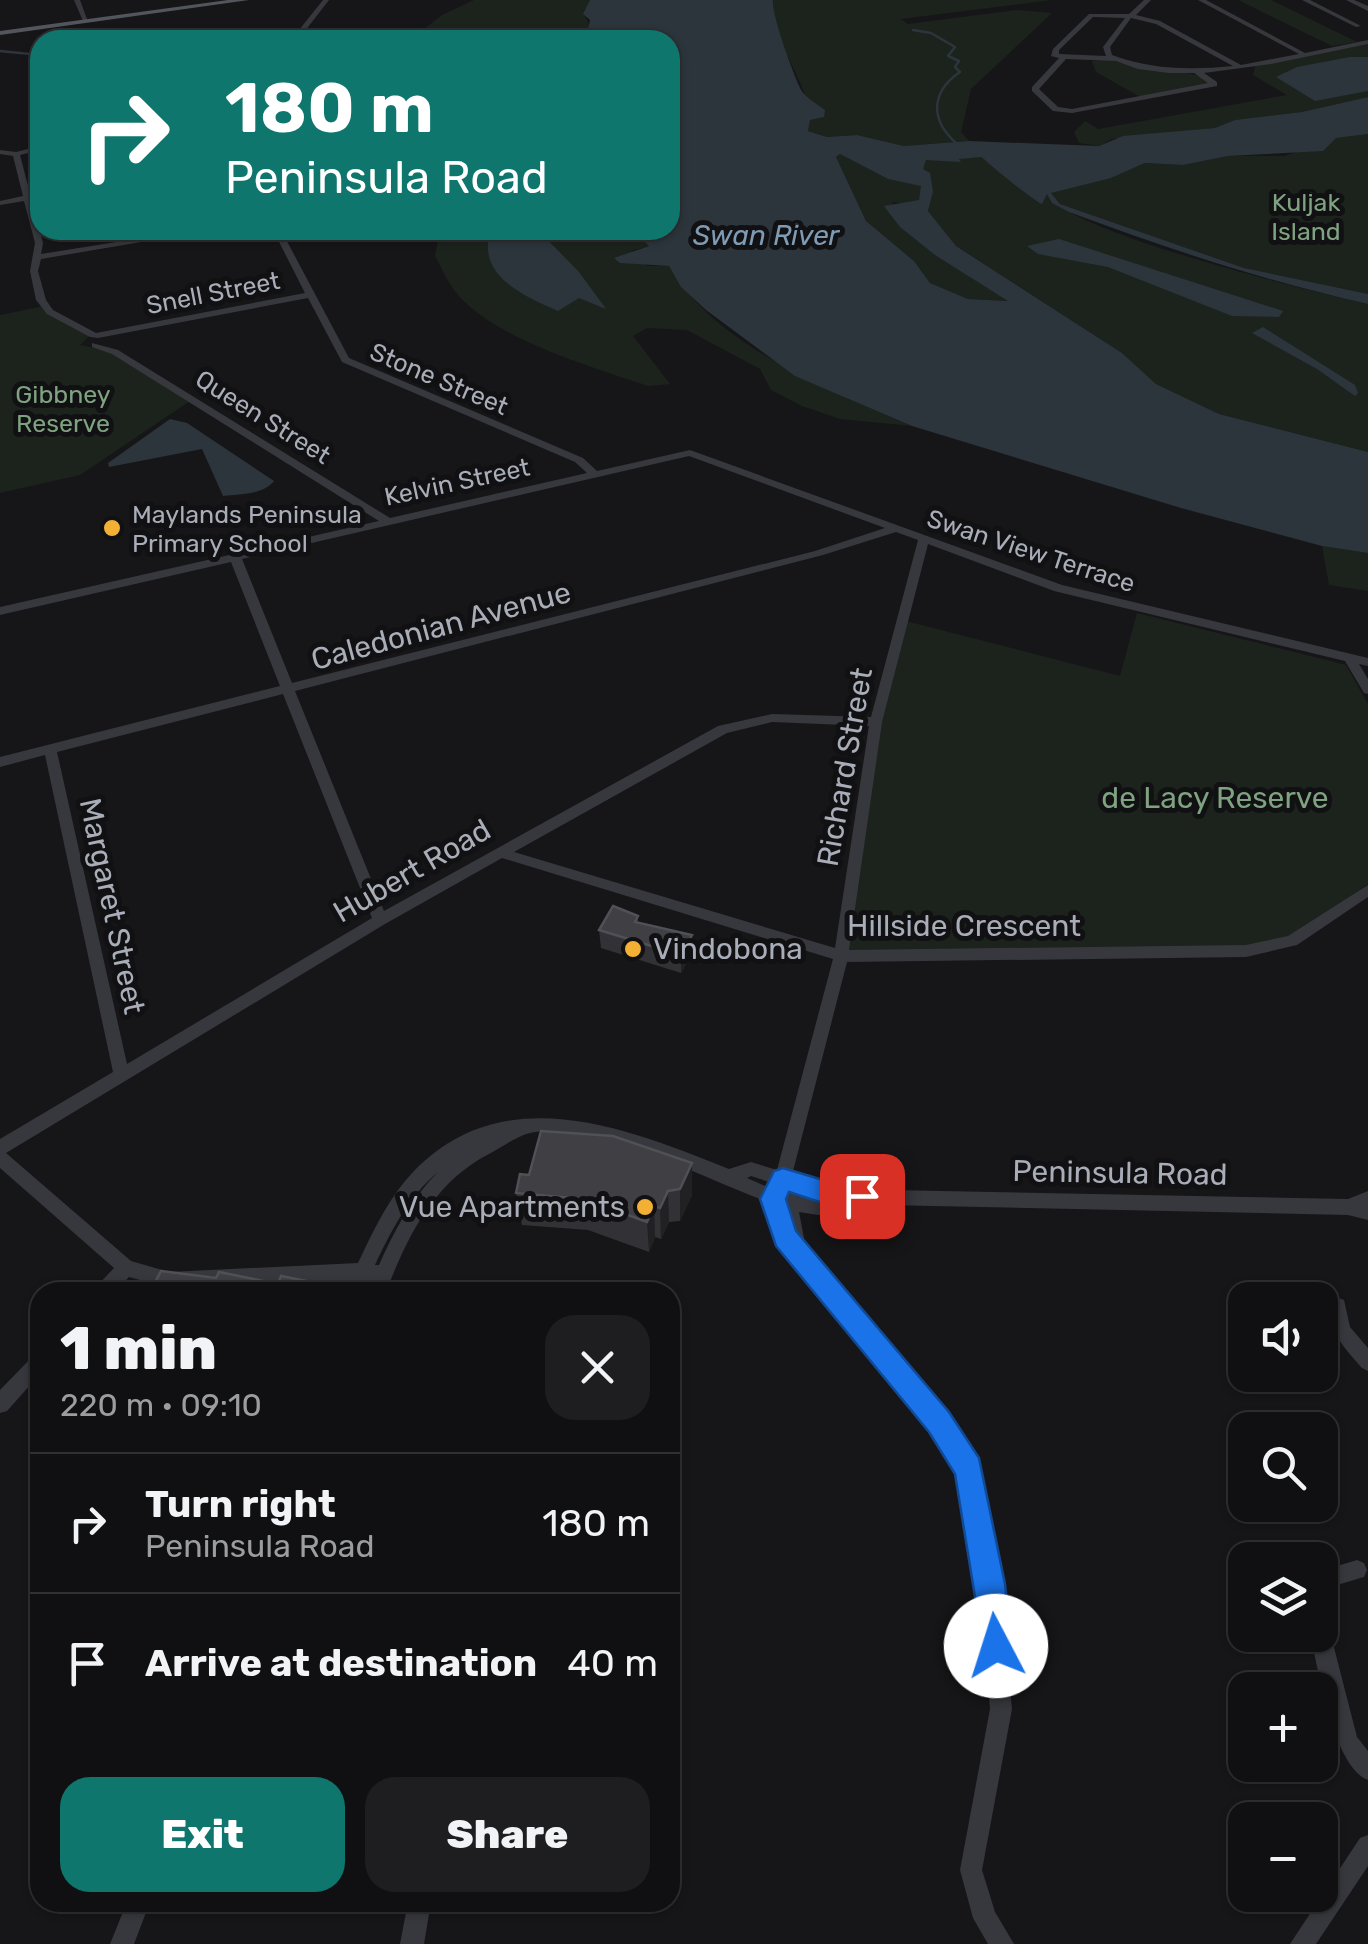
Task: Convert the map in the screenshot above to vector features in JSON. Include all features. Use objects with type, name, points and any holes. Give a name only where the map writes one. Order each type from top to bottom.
[{"type":"main road","points":[[0,33],[245,0]]},
{"type":"street","points":[[77,0],[86,21]]},
{"type":"street","points":[[302,30],[326,0]]},
{"type":"street","points":[[1115,59],[1106,47],[1148,0]]},
{"type":"street","points":[[1201,0],[1302,54]]},
{"type":"street","points":[[1305,0],[1358,26]]},
{"type":"street","points":[[1350,0],[1368,8]]},
{"type":"street","points":[[1236,65],[1158,22],[1131,17],[1092,15],[1055,50],[1055,56],[1063,58],[1115,59],[1140,69],[1197,72],[1368,42]]},
{"type":"street","points":[[1063,58],[1035,89],[1040,98],[1067,111],[1214,84],[1197,72]]},
{"type":"street","points":[[0,150],[19,157],[30,152]]},
{"type":"street","name":"Queen Street","points":[[19,157],[30,206]]},
{"type":"street","points":[[0,203],[28,198]]},
{"type":"street","name":"Queen Street","points":[[38,240],[34,276],[44,306],[386,520]]},
{"type":"street","points":[[37,257],[145,240]]},
{"type":"street","name":"Stone Street","points":[[282,240],[307,295],[345,360],[580,460],[593,474]]},
{"type":"street","name":"Snell Street","points":[[94,338],[307,295]]},
{"type":"street","name":"Kelvin Street","points":[[0,610],[690,453]]},
{"type":"street","name":"Swan View Terrace","points":[[690,453],[708,456],[923,542],[1058,588],[1351,662],[1368,662]]},
{"type":"street","name":"Caledonian Avenue","points":[[0,762],[288,692],[819,553],[892,530]]},
{"type":"street","name":"Richard Street","points":[[781,1202],[783,1179],[840,956],[876,722],[923,542]]},
{"type":"street","points":[[236,557],[380,920]]},
{"type":"street","points":[[1351,662],[1368,690]]},
{"type":"street","name":"Hubert Road","points":[[0,1148],[380,920],[723,729],[772,718],[876,722]]},
{"type":"street","name":"Margaret Street","points":[[50,749],[121,1074]]},
{"type":"street","name":"Hillside Crescent","points":[[499,852],[840,956],[1246,952],[1292,941],[1368,890]]},
{"type":"street","name":"Peninsula Road","points":[[358,1282],[400,1198],[421,1174],[470,1137],[503,1124],[572,1124],[728,1177],[781,1202],[854,1210],[890,1198]]},
{"type":"street","name":"Peninsula Road","points":[[381,1282],[418,1207],[467,1158],[526,1125]]},
{"type":"street","points":[[0,1158],[126,1268],[168,1280],[362,1271],[384,1274]]},
{"type":"street","name":"Peninsula Road","points":[[728,1177],[751,1170],[833,1195],[1348,1206],[1368,1212]]},
{"type":"street","points":[[400,1198],[418,1207]]},
{"type":"street","name":"Peninsula Road","points":[[1348,1206],[1368,1199]]},
{"type":"street","points":[[781,1202],[785,1237],[939,1422],[968,1469],[990,1584],[1002,1709],[970,1870],[986,1918],[1002,1944]]},
{"type":"street","points":[[113,1282],[126,1268]]},
{"type":"street","points":[[1338,1306],[1342,1331],[1368,1362]]},
{"type":"street","points":[[0,1404],[30,1372]]},
{"type":"street","points":[[1338,1575],[1357,1570]]},
{"type":"street","points":[[1325,1652],[1348,1742],[1368,1768]]},
{"type":"street","points":[[1302,1944],[1368,1846]]},
{"type":"street","points":[[122,1944],[135,1912]]},
{"type":"street","points":[[412,1944],[418,1912]]},
{"type":"green space","points":[[474,0],[590,0],[584,14],[591,28],[423,30],[442,15]]},
{"type":"green space","points":[[773,0],[1051,0],[901,19],[908,24],[1017,10],[1052,13],[971,89],[961,132],[969,141],[904,146],[857,135],[827,137],[808,131],[806,98],[777,32]]},
{"type":"green space","points":[[1238,0],[1271,0],[1357,42],[1332,46]]},
{"type":"green space","points":[[1368,44],[1368,97],[1302,112],[1235,120],[1215,128],[1112,139],[1099,146],[1079,143],[1074,132],[1085,121],[1098,129],[1287,95],[1253,75],[1256,64]]},
{"type":"green space","points":[[1115,59],[1193,74],[1213,82],[1142,98],[1096,72],[1092,61]]},
{"type":"green space","name":"Kuljak Island","points":[[1368,134],[1368,294],[1244,268],[1060,204],[1051,193],[1065,189],[1043,179],[1085,166],[1111,171],[1111,178],[1145,163],[1183,165],[1228,156],[1285,156],[1335,138]]},
{"type":"green space","points":[[840,154],[888,179],[922,185],[919,201],[913,205],[892,202],[908,233],[1009,301],[968,299],[930,283],[914,261],[866,221],[836,157]]},
{"type":"green space","points":[[983,157],[1020,184],[1024,192],[1045,200],[1042,197],[1048,194],[1065,209],[1099,226],[1196,259],[1368,304],[1368,452],[1219,414],[1156,384],[1122,353],[956,246],[928,211],[933,192],[922,169],[926,160]]},
{"type":"green space","points":[[438,240],[643,240],[649,246],[631,251],[647,266],[669,266],[689,294],[744,342],[846,398],[912,426],[840,419],[802,406],[771,390],[760,369],[687,330],[647,328],[633,336],[670,384],[648,386],[572,360],[517,336],[470,307],[454,290],[435,256]]},
{"type":"green space","name":"Gibbney Reserve","points":[[44,306],[89,336],[80,345],[115,352],[193,399],[80,475],[0,493],[0,315]]},
{"type":"green space","points":[[1322,546],[1368,553],[1368,591],[1329,585]]},
{"type":"green space","name":"de Lacy Reserve","points":[[1137,613],[1346,665],[1368,704],[1368,884],[1291,939],[1270,946],[841,956],[876,722],[902,620],[1120,676]]},
{"type":"water","name":"Swan River","points":[[590,0],[773,0],[779,30],[800,88],[825,110],[824,117],[810,120],[808,131],[827,137],[857,135],[904,146],[969,141],[1099,146],[1123,136],[1215,128],[1235,120],[1302,112],[1368,97],[1368,134],[1336,138],[1323,151],[1228,156],[1183,165],[1145,163],[1111,178],[1051,193],[1060,204],[1244,268],[1368,294],[1368,304],[1254,275],[1143,239],[1069,212],[1052,203],[1047,194],[1042,204],[982,157],[959,159],[961,162],[926,160],[923,169],[930,173],[933,192],[928,211],[956,246],[1122,353],[1156,384],[1219,414],[1368,452],[1368,553],[1322,546],[1181,508],[912,426],[795,376],[706,310],[681,287],[669,266],[620,263],[614,258],[649,246],[643,240],[680,240],[680,30],[588,30],[590,20],[583,14]],"holes":[[[840,154],[888,179],[921,186],[919,200],[884,206],[900,227],[935,255],[1008,301],[968,299],[930,283],[914,261],[866,221],[836,157]]]},
{"type":"water","points":[[1368,57],[1368,91],[1315,101],[1276,77],[1297,67]]},
{"type":"water","points":[[1059,239],[1283,311],[1279,317],[1232,316],[1108,267],[1038,254],[1027,246]]},
{"type":"water","points":[[489,240],[548,240],[579,272],[606,309],[579,298],[558,311],[533,299],[499,275],[488,251]]},
{"type":"water","points":[[1263,327],[1355,385],[1358,393],[1355,396],[1317,369],[1252,333]]},
{"type":"water","points":[[170,419],[187,423],[274,481],[257,491],[223,496],[202,449],[109,467],[108,463]]},
{"type":"building","points":[[613,906],[638,916],[635,922],[692,935],[681,955],[599,930]]},
{"type":"building","points":[[541,1131],[613,1136],[692,1163],[680,1189],[668,1191],[660,1208],[654,1206],[647,1222],[584,1199],[516,1193],[520,1174],[529,1175]]},
{"type":"building","points":[[161,1271],[216,1278],[219,1272],[268,1282],[155,1282]]},
{"type":"building","points":[[281,1276],[306,1282],[279,1282]]},
{"type":"waterway","points":[[913,30],[931,33],[955,47],[948,56],[959,61],[955,67],[960,72],[944,88],[937,105],[941,124],[955,142]]},
{"type":"waterway","points":[[0,51],[30,54]]},
{"type":"place","name":"Maylands Peninsula Primary School","points":[[112,528]]},
{"type":"place","name":"Vindobona","points":[[633,949]]},
{"type":"place","name":"Vue Apartments","points":[[645,1207]]},
{"type":"route","points":[[862,1196],[833,1195],[783,1179],[772,1199],[785,1237],[939,1422],[968,1469],[990,1584],[996,1646]]}]
